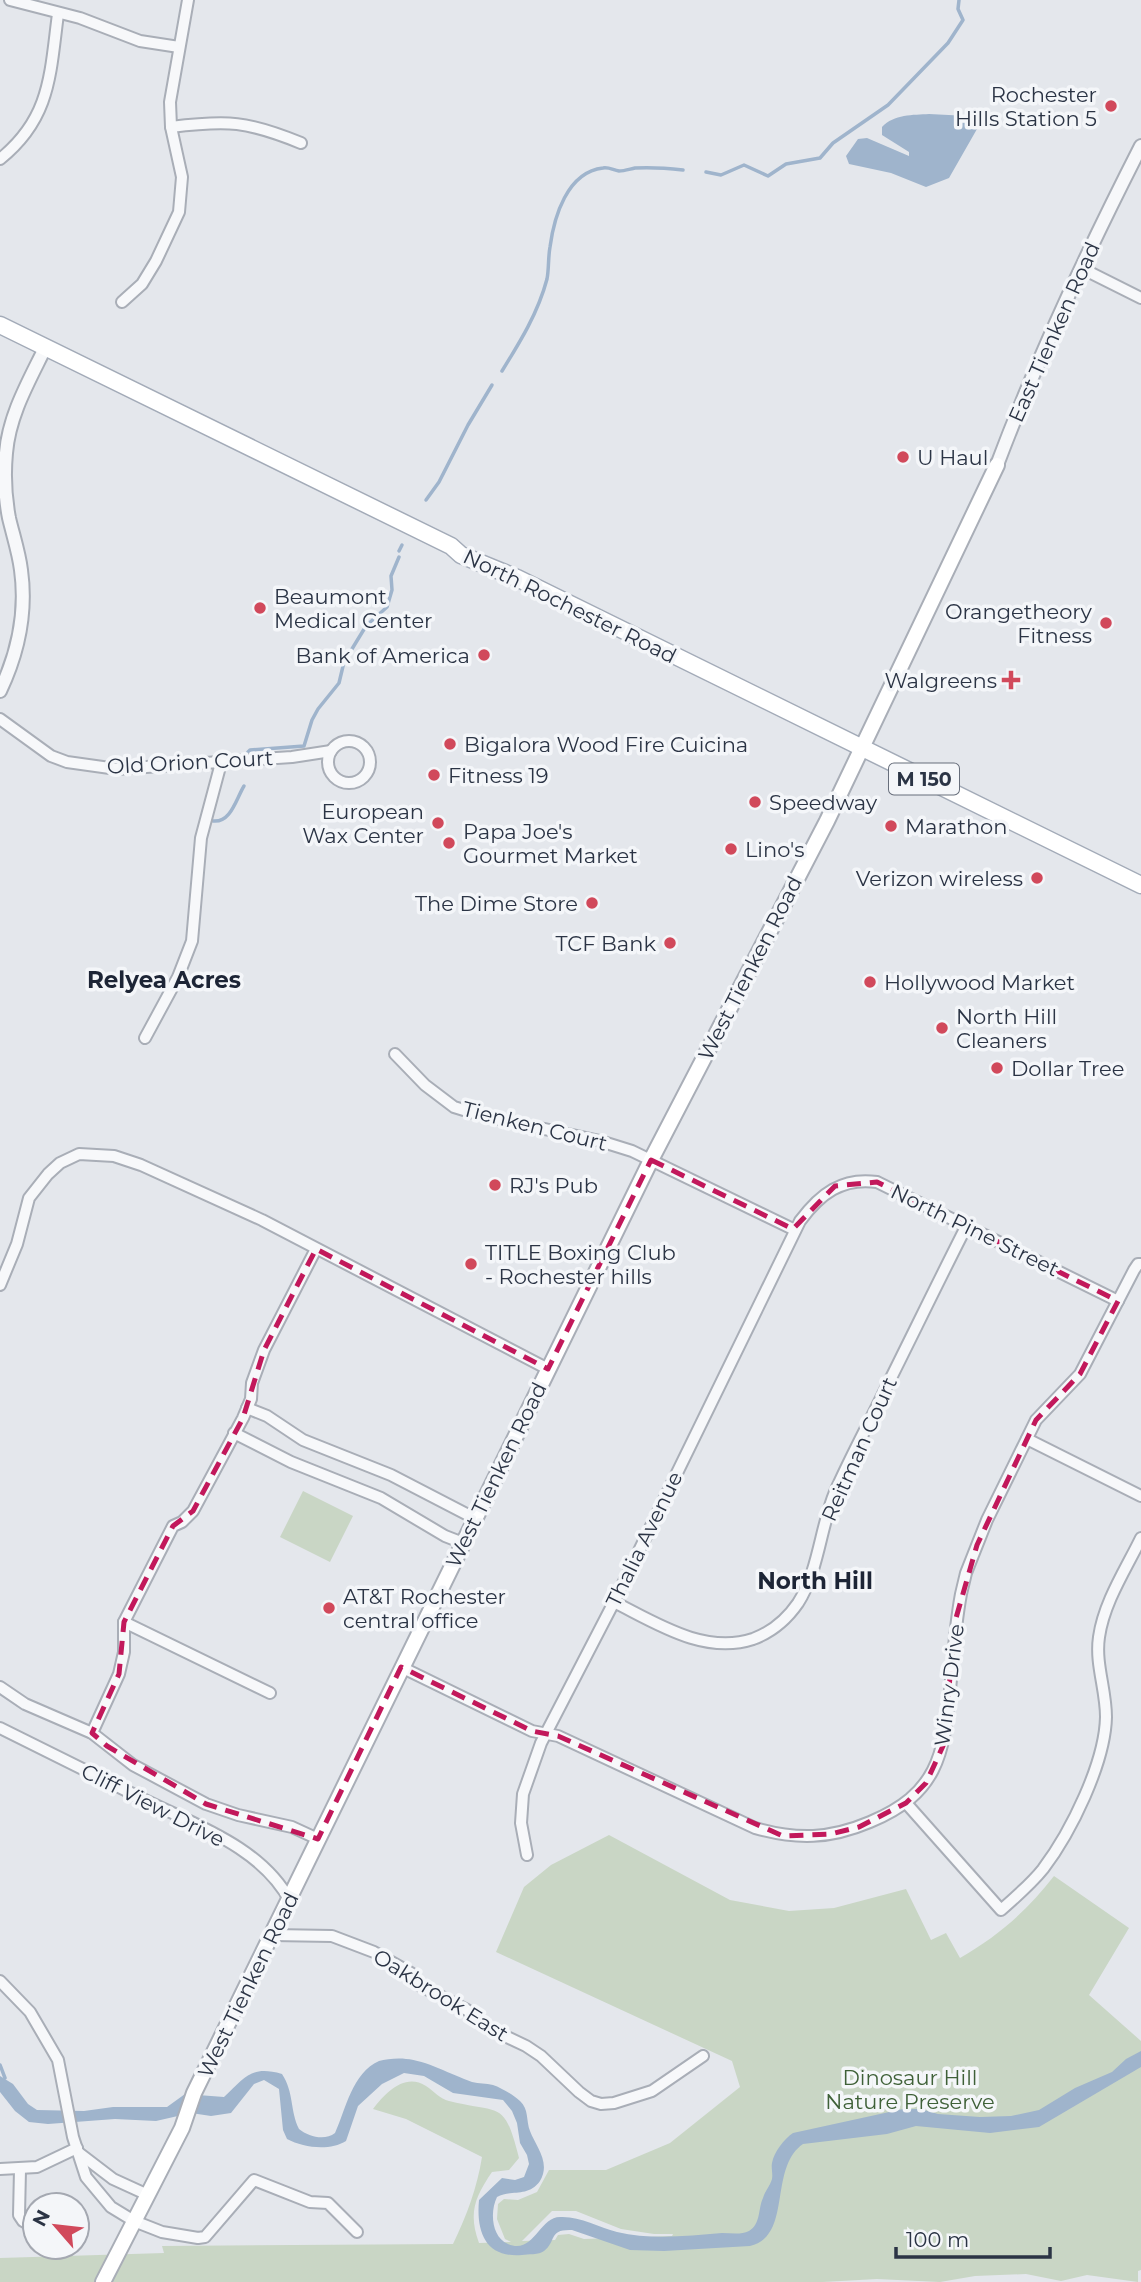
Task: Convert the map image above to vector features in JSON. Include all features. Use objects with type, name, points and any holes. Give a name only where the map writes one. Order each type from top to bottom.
[{"type":"main road","name":"North Rochester Road","points":[[0,325],[450,546],[461,555],[517,578],[1141,885]]},
{"type":"main road","name":"East Tienken Road","points":[[862,748],[997,466]]},
{"type":"main road","name":"West Tienken Road","points":[[103,2282],[181,2128],[194,2093],[651,1160],[827,821],[862,748]]},
{"type":"street","points":[[10,0],[80,18],[140,41],[179,47]]},
{"type":"street","points":[[122,302],[142,284],[179,212],[182,177],[171,127],[170,102],[188,0]]},
{"type":"street","points":[[0,159],[16,146],[29,130],[49,87],[58,14]]},
{"type":"street","points":[[171,127],[235,122],[301,143]]},
{"type":"street","name":"East Tienken Road","points":[[997,466],[1019,406],[1081,268],[1141,146]]},
{"type":"street","points":[[1081,268],[1141,298]]},
{"type":"street","points":[[0,691],[10,670],[23,618],[22,572],[3,496],[3,474],[12,421],[45,348]]},
{"type":"street","name":"Old Orion Court","points":[[0,719],[38,749],[67,762],[117,769],[220,763],[331,751]]},
{"type":"street","points":[[308,754],[328,766],[336,779],[350,783],[363,779],[371,761],[367,749],[356,741],[342,742],[331,751],[328,766]]},
{"type":"street","points":[[145,1038],[178,977],[192,941],[201,838],[220,763]]},
{"type":"street","name":"Tienken Court","points":[[395,1054],[425,1085],[460,1109],[600,1141],[651,1160]]},
{"type":"street","points":[[0,1285],[17,1244],[29,1198],[48,1174],[60,1163],[79,1154],[114,1156],[141,1165],[262,1220],[548,1369]]},
{"type":"street","points":[[651,1160],[795,1230]]},
{"type":"street","name":"North Pine Street","points":[[795,1230],[809,1209],[835,1186],[862,1180],[889,1188],[1118,1301]]},
{"type":"street","name":"Reitman Court","points":[[614,1602],[678,1633],[704,1642],[728,1645],[754,1639],[788,1617],[808,1580],[835,1493],[967,1225]]},
{"type":"street","name":"Thalia Avenue","points":[[527,1854],[521,1824],[523,1794],[545,1734],[614,1602],[795,1230]]},
{"type":"street","points":[[92,1733],[119,1674],[124,1652],[124,1622],[173,1526],[182,1522],[193,1511],[247,1408],[251,1399],[252,1383],[264,1350],[316,1249]]},
{"type":"street","points":[[1118,1301],[1134,1270],[1141,1264]]},
{"type":"street","name":"Winry Drive","points":[[401,1667],[532,1731],[558,1737],[755,1828],[783,1836],[803,1838],[831,1835],[877,1819],[906,1803],[926,1783],[938,1762],[947,1724],[956,1618],[966,1573],[987,1520],[1036,1420],[1080,1374],[1118,1301]]},
{"type":"street","points":[[247,1408],[267,1416],[303,1440],[391,1475],[474,1518]]},
{"type":"street","points":[[234,1433],[291,1462],[381,1498],[445,1536],[463,1543]]},
{"type":"street","points":[[1027,1439],[1141,1496]]},
{"type":"street","points":[[906,1803],[1001,1910],[1043,1869],[1069,1828],[1097,1763],[1104,1739],[1106,1715],[1098,1656],[1101,1629],[1112,1598],[1141,1538]]},
{"type":"street","points":[[124,1622],[270,1693]]},
{"type":"street","points":[[0,1687],[25,1704],[92,1733],[133,1765],[206,1804],[238,1815],[292,1827],[318,1839]]},
{"type":"street","name":"Cliff View Drive","points":[[0,1728],[223,1838],[259,1863],[281,1884],[290,1901]]},
{"type":"street","name":"Oakbrook East","points":[[273,1935],[332,1936],[374,1952],[411,1973],[419,1984],[467,2010],[486,2027],[534,2051],[579,2092],[591,2101],[601,2104],[614,2103],[652,2091],[703,2056]]},
{"type":"street","points":[[0,1981],[30,2012],[58,2060],[86,2177],[111,2207],[134,2221],[162,2232],[205,2237],[254,2180],[310,2202],[328,2203],[357,2232]]},
{"type":"street","points":[[0,2169],[20,2170],[48,2163],[78,2150]]},
{"type":"street","points":[[78,2150],[113,2179],[148,2194]]},
{"type":"street","points":[[20,2170],[21,2218]]},
{"type":"highlighted area","points":[[651,1160],[793,1229],[835,1186],[877,1182],[1118,1301],[1080,1374],[1036,1420],[977,1545],[956,1618],[943,1746],[926,1783],[906,1803],[859,1827],[831,1834],[783,1836],[558,1736],[532,1731],[401,1667],[318,1839],[206,1804],[107,1746],[92,1733],[119,1674],[124,1622],[173,1526],[193,1511],[243,1418],[264,1350],[316,1249],[548,1369]]},
{"type":"green space","points":[[303,1491],[353,1516],[330,1562],[280,1537]]},
{"type":"green space","name":"Dinosaur Hill Nature Preserve","points":[[609,1835],[730,1900],[789,1911],[834,1908],[906,1889],[931,1940],[946,1933],[960,1958],[1011,1922],[1054,1876],[1129,1928],[1089,1995],[1141,2041],[1141,2270],[1138,2271],[1138,2282],[1087,2275],[1061,2281],[1026,2274],[975,2276],[940,2282],[877,2279],[823,2282],[0,2282],[0,2258],[21,2257],[21,2261],[91,2261],[91,2255],[164,2253],[162,2246],[453,2244],[471,2201],[482,2157],[406,2119],[373,2109],[396,2086],[411,2081],[426,2086],[446,2100],[490,2109],[504,2117],[519,2158],[509,2170],[492,2172],[481,2189],[475,2206],[474,2223],[479,2243],[511,2242],[505,2239],[497,2219],[498,2204],[504,2199],[518,2200],[537,2192],[549,2170],[606,2170],[670,2143],[740,2087],[732,2061],[496,1952],[524,1887],[551,1865]],"holes":[[[552,2211],[576,2211],[621,2229],[673,2234],[584,2239],[569,2234],[558,2235],[555,2240],[522,2241]]]},
{"type":"water","points":[[929,114],[968,116],[977,120],[977,129],[949,178],[926,187],[891,173],[849,164],[846,156],[858,139],[867,138],[909,156],[909,152],[882,135],[882,127],[898,117]]},
{"type":"water","points":[[1141,2051],[1141,2067],[1039,2127],[990,2133],[916,2126],[887,2134],[803,2144],[792,2155],[786,2169],[772,2229],[763,2240],[750,2246],[664,2251],[630,2250],[572,2230],[559,2231],[548,2247],[539,2253],[510,2255],[492,2248],[479,2223],[479,2200],[502,2178],[515,2180],[524,2177],[529,2164],[520,2143],[517,2123],[503,2100],[453,2093],[424,2076],[404,2073],[382,2084],[358,2106],[346,2141],[325,2147],[301,2145],[287,2139],[283,2130],[279,2089],[264,2080],[254,2084],[231,2113],[211,2116],[191,2113],[156,2121],[115,2119],[48,2124],[29,2122],[15,2111],[0,2092],[0,2076],[13,2084],[28,2104],[37,2110],[167,2107],[185,2094],[224,2097],[249,2075],[262,2071],[271,2072],[282,2074],[286,2081],[299,2129],[312,2136],[322,2137],[335,2133],[356,2083],[370,2067],[379,2061],[392,2059],[422,2062],[472,2082],[496,2086],[523,2104],[530,2131],[543,2161],[543,2174],[530,2190],[497,2197],[493,2209],[498,2236],[502,2241],[517,2246],[530,2240],[547,2223],[560,2217],[575,2218],[617,2232],[643,2236],[746,2232],[753,2228],[757,2220],[761,2202],[772,2179],[775,2155],[793,2133],[903,2109],[980,2117],[1011,2116],[1039,2110],[1075,2088],[1112,2072],[1126,2059]]},
{"type":"waterway","points":[[706,172],[721,175],[744,165],[768,176],[786,164],[820,158],[833,143],[888,105],[948,43],[963,20],[958,9],[959,0]]},
{"type":"waterway","points":[[502,371],[539,304],[547,279],[555,223],[571,187],[591,171],[603,168],[619,171],[635,168],[683,170]]},
{"type":"waterway","points":[[426,500],[439,482],[492,385]]},
{"type":"waterway","points":[[399,551],[402,545]]},
{"type":"waterway","points":[[248,752],[304,746],[318,709],[339,683],[344,662],[366,626],[387,607],[392,590],[391,576],[399,557]]},
{"type":"waterway","points":[[213,821],[219,821],[229,814],[244,786]]},
{"type":"waterway","points":[[0,2065],[5,2078]]},
{"type":"place","name":"Rochester Hills Station 5","points":[[1111,106]]},
{"type":"place","name":"U Haul","points":[[903,457]]},
{"type":"place","name":"Beaumont Medical Center","points":[[260,608]]},
{"type":"place","name":"Orangetheory Fitness","points":[[1106,623]]},
{"type":"place","name":"Bank of America","points":[[484,655]]},
{"type":"place","name":"Walgreens","points":[[1011,680]]},
{"type":"place","name":"Bigalora Wood Fire Cuicina","points":[[450,744]]},
{"type":"place","name":"Fitness 19","points":[[434,775]]},
{"type":"place","name":"Speedway","points":[[755,802]]},
{"type":"place","name":"European Wax Center","points":[[438,823]]},
{"type":"place","name":"Marathon","points":[[891,826]]},
{"type":"place","name":"Papa Joe's Gourmet Market","points":[[449,843]]},
{"type":"place","name":"Lino's","points":[[731,849]]},
{"type":"place","name":"Verizon wireless","points":[[1037,878]]},
{"type":"place","name":"The Dime Store","points":[[592,903]]},
{"type":"place","name":"TCF Bank","points":[[670,943]]},
{"type":"place","name":"Hollywood Market","points":[[870,982]]},
{"type":"place","name":"North Hill Cleaners","points":[[942,1028]]},
{"type":"place","name":"Dollar Tree","points":[[997,1068]]},
{"type":"place","name":"RJ's Pub","points":[[495,1185]]},
{"type":"place","name":"TITLE Boxing Club - Rochester hills","points":[[471,1264]]},
{"type":"place","name":"AT&T Rochester central office","points":[[329,1608]]},
{"type":"district","name":"Relyea Acres","points":[[164,980]]},
{"type":"district","name":"North Hill","points":[[815,1581]]}]
